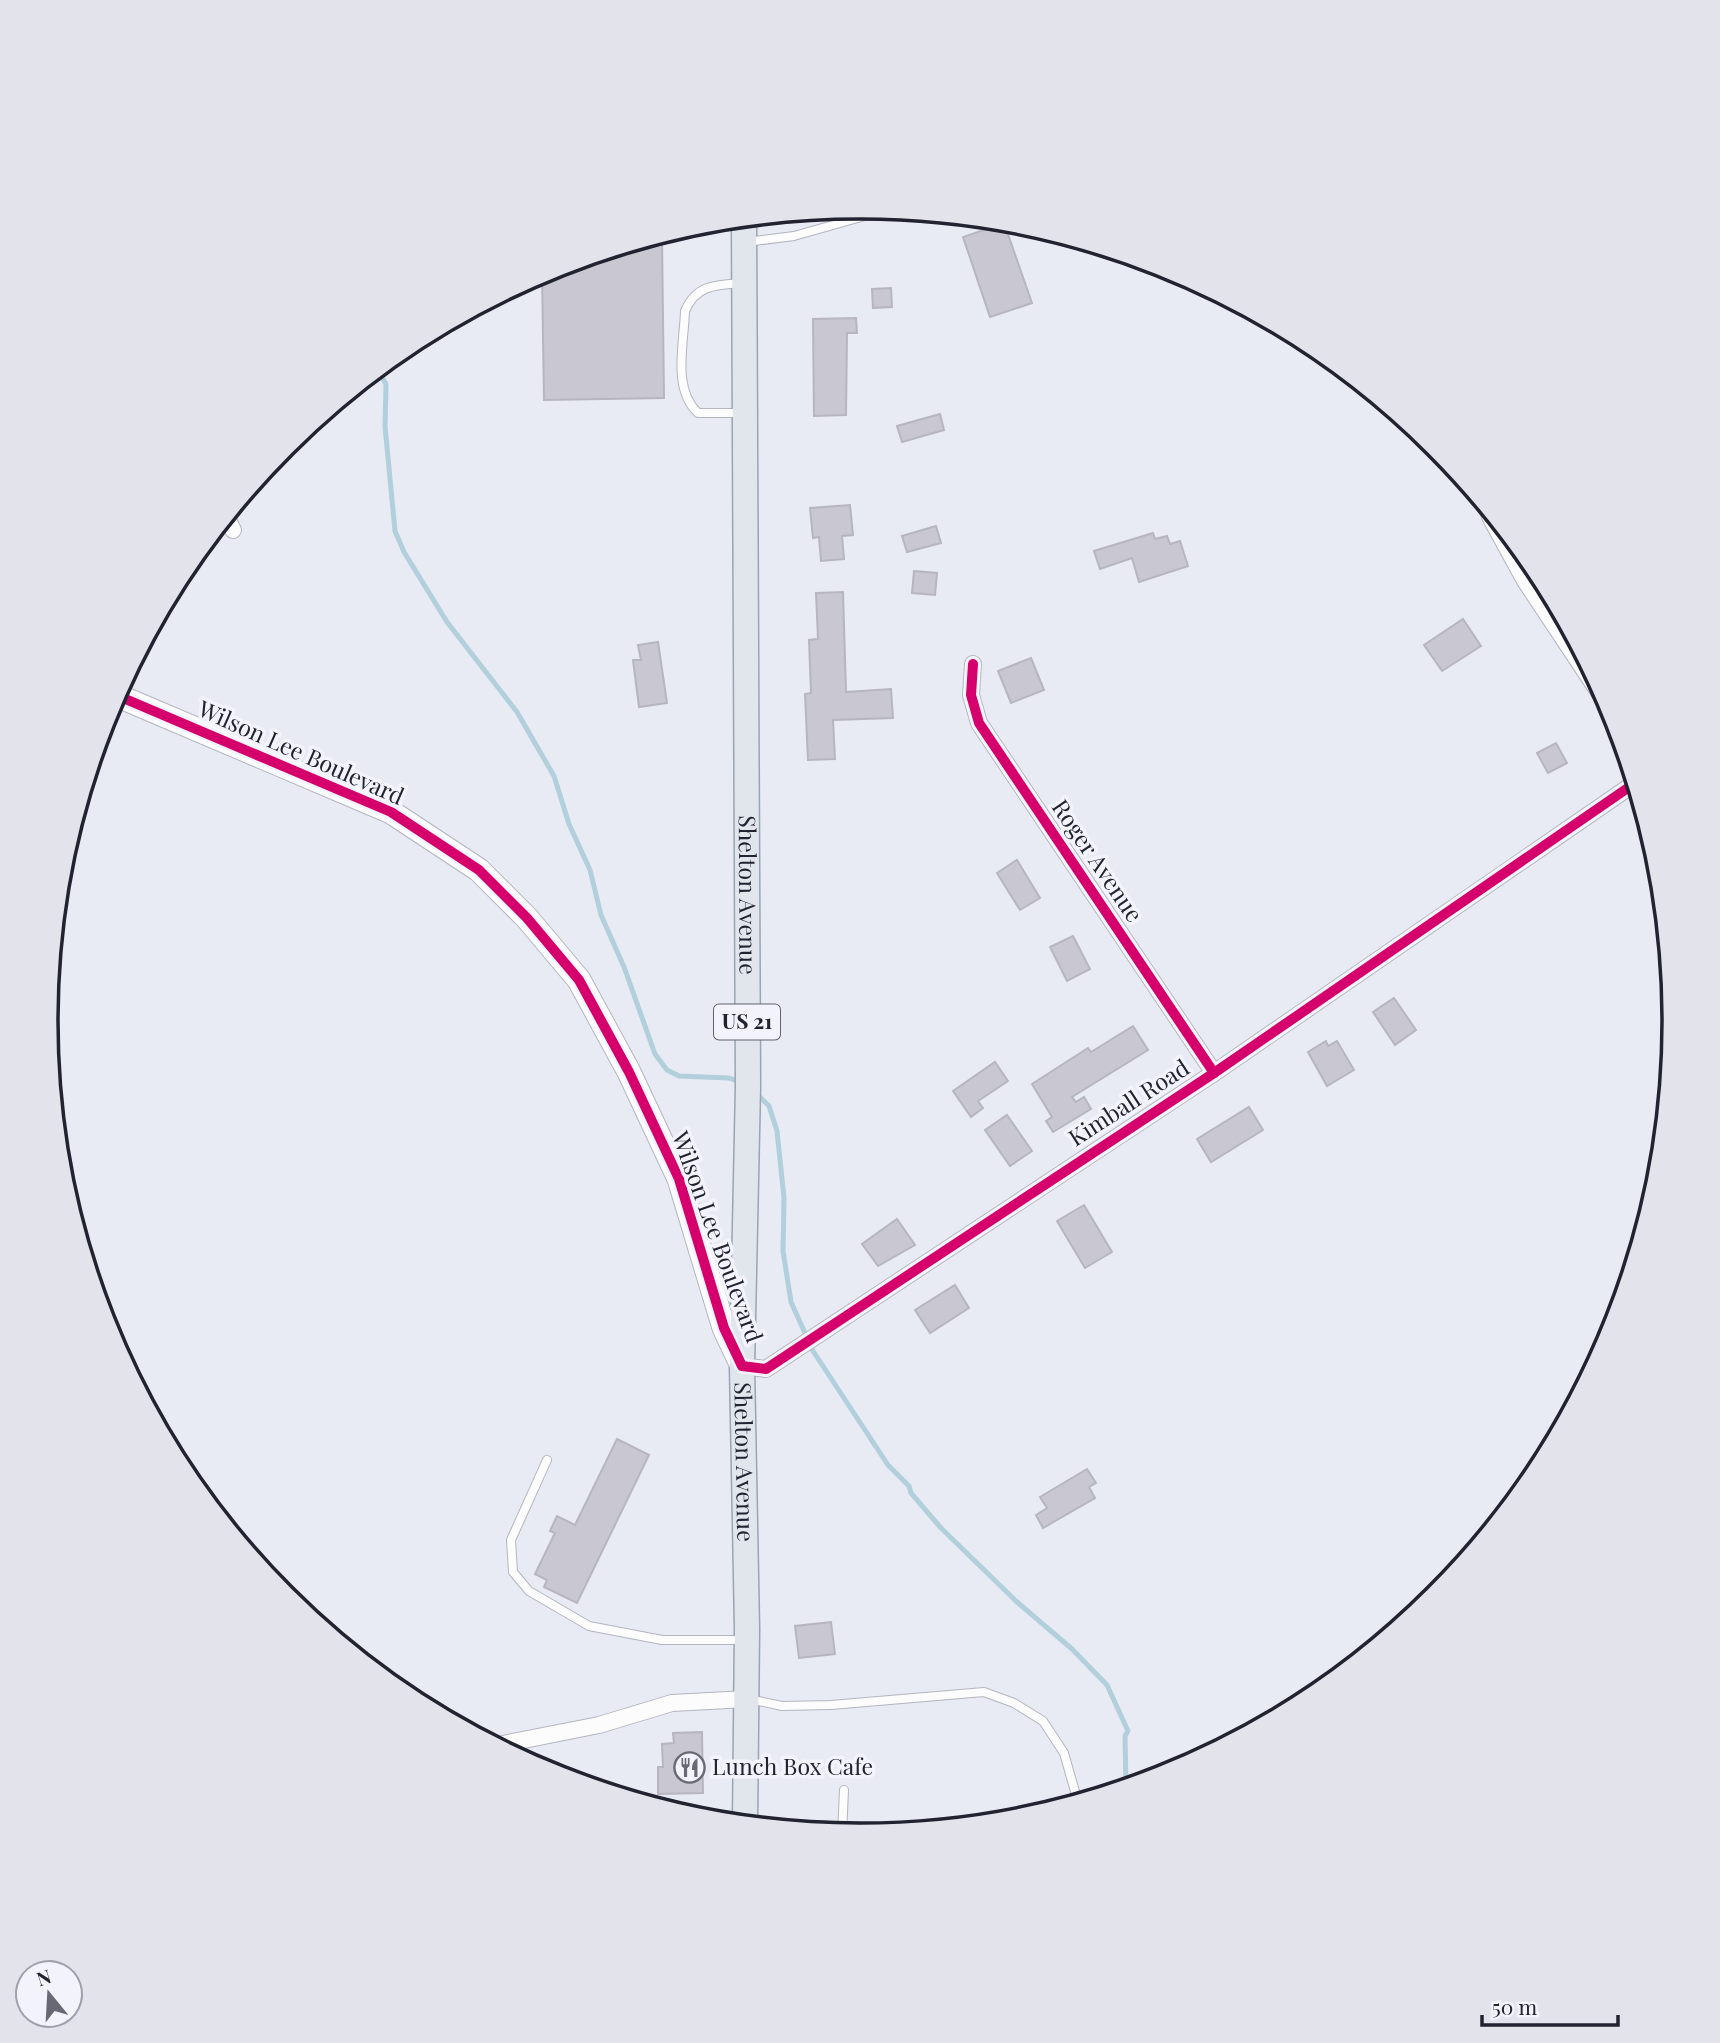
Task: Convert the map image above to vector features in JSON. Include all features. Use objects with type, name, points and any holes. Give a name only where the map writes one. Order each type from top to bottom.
[{"type":"main road","name":"Shelton Avenue","points":[[744,231],[748,1086],[742,1366],[747,1640],[745,1815]]},
{"type":"street","points":[[1526,574],[1550,612]]},
{"type":"street","name":"Roger Avenue","points":[[973,664],[971,695],[979,723],[1214,1073]]},
{"type":"street","name":"Wilson Lee Boulevard","points":[[126,699],[391,813],[479,870],[527,918],[579,980],[629,1072],[679,1179],[724,1328],[742,1366]]},
{"type":"street","name":"Kimball Road","points":[[742,1366],[766,1369],[1214,1073],[1627,788]]},
{"type":"street","points":[[511,1744],[599,1725],[672,1703],[746,1699]]},
{"type":"lane","points":[[744,231],[794,236],[851,219]]},
{"type":"lane","points":[[745,283],[709,285],[689,301],[685,312],[682,391],[689,405],[698,413],[745,412]]},
{"type":"lane","points":[[547,1460],[511,1540],[513,1572],[529,1591],[589,1626],[663,1640],[747,1640]]},
{"type":"lane","points":[[746,1699],[782,1706],[831,1705],[984,1692],[1014,1703],[1043,1721],[1064,1754],[1076,1794]]},
{"type":"lane","points":[[842,1823],[844,1790]]},
{"type":"building","points":[[985,229],[1008,233],[1032,303],[990,317],[963,237]]},
{"type":"building","points":[[662,245],[664,398],[544,400],[542,285],[602,262]]},
{"type":"building","points":[[891,288],[892,307],[873,308],[872,289]]},
{"type":"building","points":[[856,318],[857,333],[847,333],[846,415],[814,416],[813,319]]},
{"type":"building","points":[[940,414],[944,430],[902,442],[897,426]]},
{"type":"building","points":[[850,505],[853,535],[842,536],[844,559],[821,561],[819,537],[813,538],[810,508]]},
{"type":"building","points":[[936,526],[941,543],[907,552],[902,536]]},
{"type":"building","points":[[1153,533],[1155,539],[1167,536],[1170,544],[1180,541],[1188,566],[1139,582],[1132,558],[1100,569],[1094,551]]},
{"type":"building","points":[[914,571],[937,573],[935,595],[912,593]]},
{"type":"building","points":[[843,592],[846,692],[891,689],[893,718],[833,720],[835,759],[808,760],[805,694],[811,693],[809,640],[818,639],[816,593]]},
{"type":"building","points":[[1463,619],[1481,646],[1442,671],[1424,645]]},
{"type":"building","points":[[658,642],[667,703],[639,707],[633,660],[641,660],[638,645]]},
{"type":"building","points":[[1031,658],[1044,690],[1011,703],[998,671]]},
{"type":"building","points":[[1556,743],[1567,763],[1548,773],[1537,753]]},
{"type":"building","points":[[1017,860],[1040,898],[1020,910],[997,873]]},
{"type":"building","points":[[1073,936],[1090,969],[1067,981],[1050,947]]},
{"type":"building","points":[[1394,998],[1416,1030],[1395,1045],[1373,1012]]},
{"type":"building","points":[[1133,1026],[1148,1050],[1072,1097],[1076,1102],[1084,1097],[1091,1109],[1053,1132],[1046,1121],[1052,1117],[1032,1084],[1088,1048],[1091,1052]]},
{"type":"building","points":[[1326,1041],[1328,1046],[1337,1041],[1354,1070],[1327,1086],[1308,1052]]},
{"type":"building","points":[[995,1062],[1008,1081],[978,1101],[983,1108],[971,1117],[953,1091]]},
{"type":"building","points":[[1249,1107],[1263,1130],[1211,1162],[1197,1139]]},
{"type":"building","points":[[1007,1115],[1032,1151],[1010,1166],[985,1130]]},
{"type":"building","points":[[1084,1205],[1112,1252],[1085,1268],[1057,1221]]},
{"type":"building","points":[[897,1219],[915,1245],[878,1266],[862,1244]]},
{"type":"building","points":[[955,1285],[969,1308],[930,1333],[915,1310]]},
{"type":"building","points":[[617,1439],[649,1455],[577,1603],[544,1587],[547,1580],[535,1574],[555,1533],[550,1531],[557,1516],[575,1525]]},
{"type":"building","points":[[1087,1469],[1096,1483],[1089,1487],[1095,1498],[1043,1528],[1036,1515],[1047,1508],[1040,1497]]},
{"type":"building","points":[[831,1622],[835,1654],[799,1658],[795,1626]]},
{"type":"building","points":[[702,1732],[703,1793],[658,1794],[658,1767],[663,1767],[662,1744],[674,1743],[673,1733]]},
{"type":"waterway","points":[[382,378],[386,384],[385,426],[395,531],[404,552],[447,622],[517,712],[554,776],[569,824],[590,870],[601,915],[624,967],[655,1054],[667,1070],[679,1076],[729,1078],[740,1082]]},
{"type":"waterway","points":[[757,1094],[769,1106],[777,1131],[784,1198],[783,1251],[791,1302],[813,1351],[888,1465],[909,1486],[911,1493],[941,1528],[1017,1602],[1072,1649],[1107,1685],[1128,1731],[1125,1736],[1126,1778]]},
{"type":"cycle path","points":[[973,664],[971,695],[979,723],[1214,1073]]},
{"type":"cycle path","points":[[126,699],[391,812],[479,870],[527,918],[579,980],[629,1072],[679,1179],[724,1328],[742,1366],[766,1369],[1214,1073],[1627,788]]},
{"type":"place","name":"Lunch Box Cafe","points":[[689,1767]]}]
